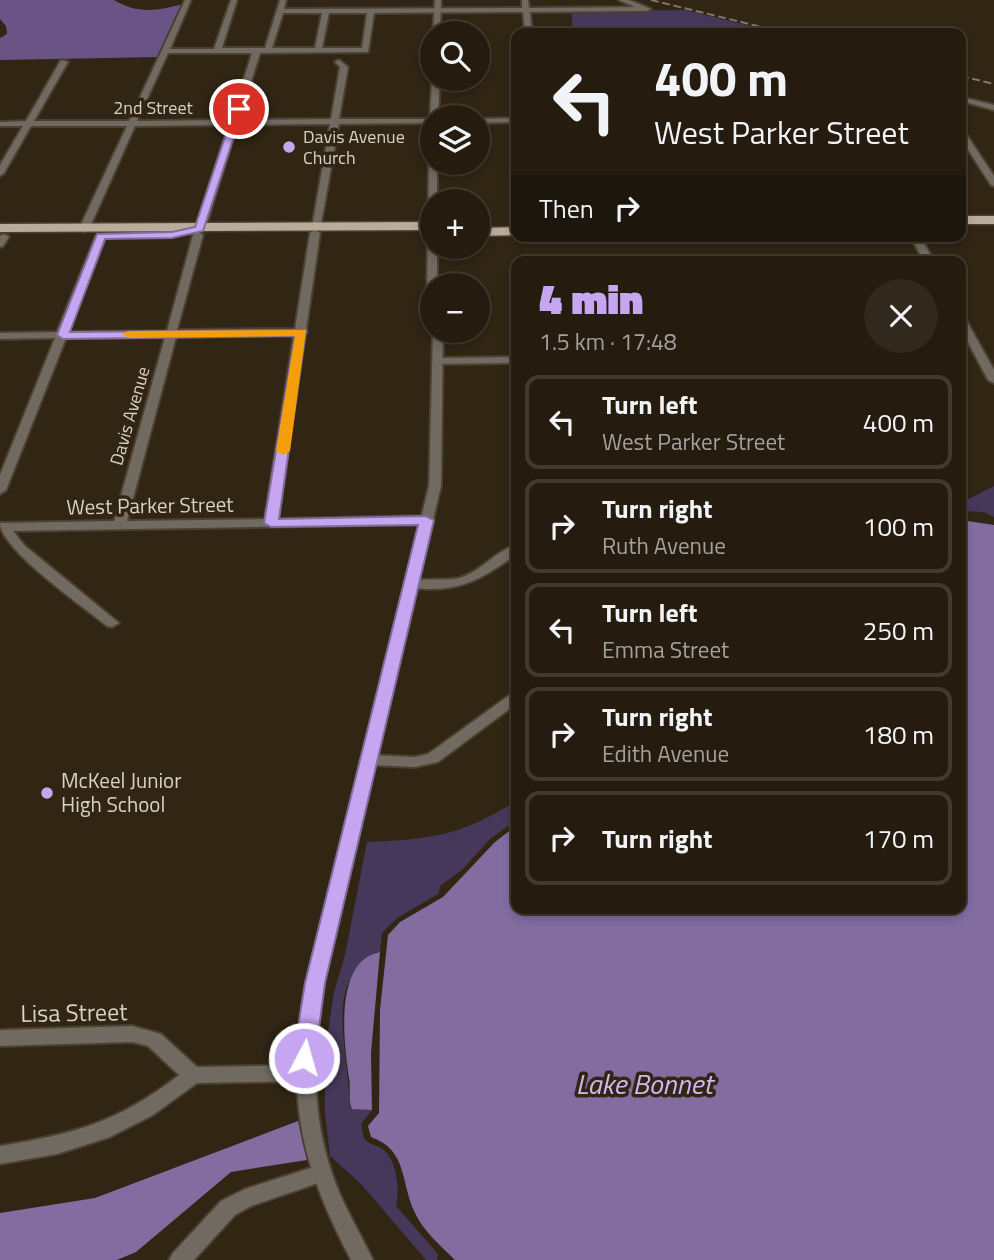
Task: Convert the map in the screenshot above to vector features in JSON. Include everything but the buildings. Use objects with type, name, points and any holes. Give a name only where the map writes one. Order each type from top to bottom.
[{"type":"main road","points":[[966,220],[994,220]]},
{"type":"main road","points":[[490,225],[511,225]]},
{"type":"main road","points":[[966,226],[994,225]]},
{"type":"main road","points":[[1,237],[84,229],[199,232],[316,230]]},
{"type":"main road","points":[[1,237],[172,235],[224,229],[420,234]]},
{"type":"main road","points":[[490,232],[511,231]]},
{"type":"street","points":[[84,229],[188,0]]},
{"type":"street","points":[[217,51],[234,0]]},
{"type":"street","points":[[268,50],[283,0]]},
{"type":"street","points":[[349,11],[351,0]]},
{"type":"street","points":[[438,0],[438,21]]},
{"type":"street","points":[[525,0],[528,28]]},
{"type":"street","points":[[281,11],[647,9],[622,0]]},
{"type":"street","points":[[318,50],[326,11]]},
{"type":"street","points":[[165,51],[365,50],[371,11]]},
{"type":"street","name":"Davis Avenue","points":[[118,526],[199,232],[257,50]]},
{"type":"street","points":[[0,173],[64,62]]},
{"type":"street","points":[[271,523],[344,67],[339,62]]},
{"type":"street","points":[[966,100],[994,108]]},
{"type":"street","name":"2nd Street","points":[[0,124],[420,119]]},
{"type":"street","points":[[490,121],[511,120]]},
{"type":"street","points":[[966,141],[994,183]]},
{"type":"street","points":[[0,490],[101,236]]},
{"type":"street","points":[[966,329],[994,380]]},
{"type":"street","points":[[0,336],[302,332]]},
{"type":"street","points":[[362,1260],[320,1174],[306,1119],[303,1073],[313,993],[436,486],[439,343]]},
{"type":"street","points":[[440,361],[511,360]]},
{"type":"street","name":"West Parker Street","points":[[2,527],[426,520]]},
{"type":"street","points":[[2,527],[20,549],[112,623]]},
{"type":"street","points":[[411,584],[454,585],[472,580],[511,553]]},
{"type":"street","points":[[370,760],[415,762],[433,758],[511,701]]},
{"type":"street","name":"Lisa Street","points":[[0,1038],[132,1034],[154,1040],[193,1075]]},
{"type":"street","points":[[0,1155],[80,1141],[107,1133],[152,1108],[193,1075],[303,1073]]},
{"type":"street","points":[[180,1260],[237,1203],[320,1174]]},
{"type":"shaded area","points":[[0,0],[114,0],[131,8],[147,10],[183,4],[159,57],[0,60],[0,38],[7,34],[6,26],[0,19]]},
{"type":"shaded area","points":[[685,10],[758,28],[573,28],[571,11]]},
{"type":"shaded area","points":[[994,486],[994,517],[984,512],[966,511],[966,500]]},
{"type":"shaded area","points":[[511,804],[511,824],[490,839],[462,870],[441,885],[438,894],[397,918],[382,933],[380,952],[374,953],[354,975],[345,994],[343,1026],[350,1108],[372,1110],[361,1124],[364,1139],[384,1150],[392,1162],[398,1192],[396,1206],[438,1254],[437,1260],[426,1260],[361,1184],[330,1156],[325,1113],[325,1053],[334,992],[345,955],[367,842],[445,834]]},
{"type":"water","name":"Lake Bonnet","points":[[966,521],[994,525],[994,1260],[455,1260],[419,1220],[397,1159],[383,1143],[371,1137],[368,1126],[379,1113],[380,1010],[388,935],[400,922],[443,897],[495,842],[511,830],[511,914],[966,914]]},
{"type":"water","points":[[380,952],[371,1053],[372,1110],[352,1109],[344,1026],[348,987],[365,958]]},
{"type":"water","points":[[298,1121],[307,1160],[231,1172],[136,1252],[117,1260],[0,1260],[0,1213],[95,1198]]},
{"type":"railway","points":[[651,0],[766,28]]},
{"type":"railway","points":[[966,77],[994,84]]},
{"type":"slow traffic","points":[[128,334],[302,332],[283,451]]},
{"type":"place","name":"Davis Avenue Church","points":[[289,147]]},
{"type":"place","name":"McKeel Junior High School","points":[[47,793]]},
{"type":"route","points":[[239,109],[200,229],[172,235],[101,236],[63,335],[302,332],[271,523],[426,520],[315,983],[304,1042],[304,1058]]}]
